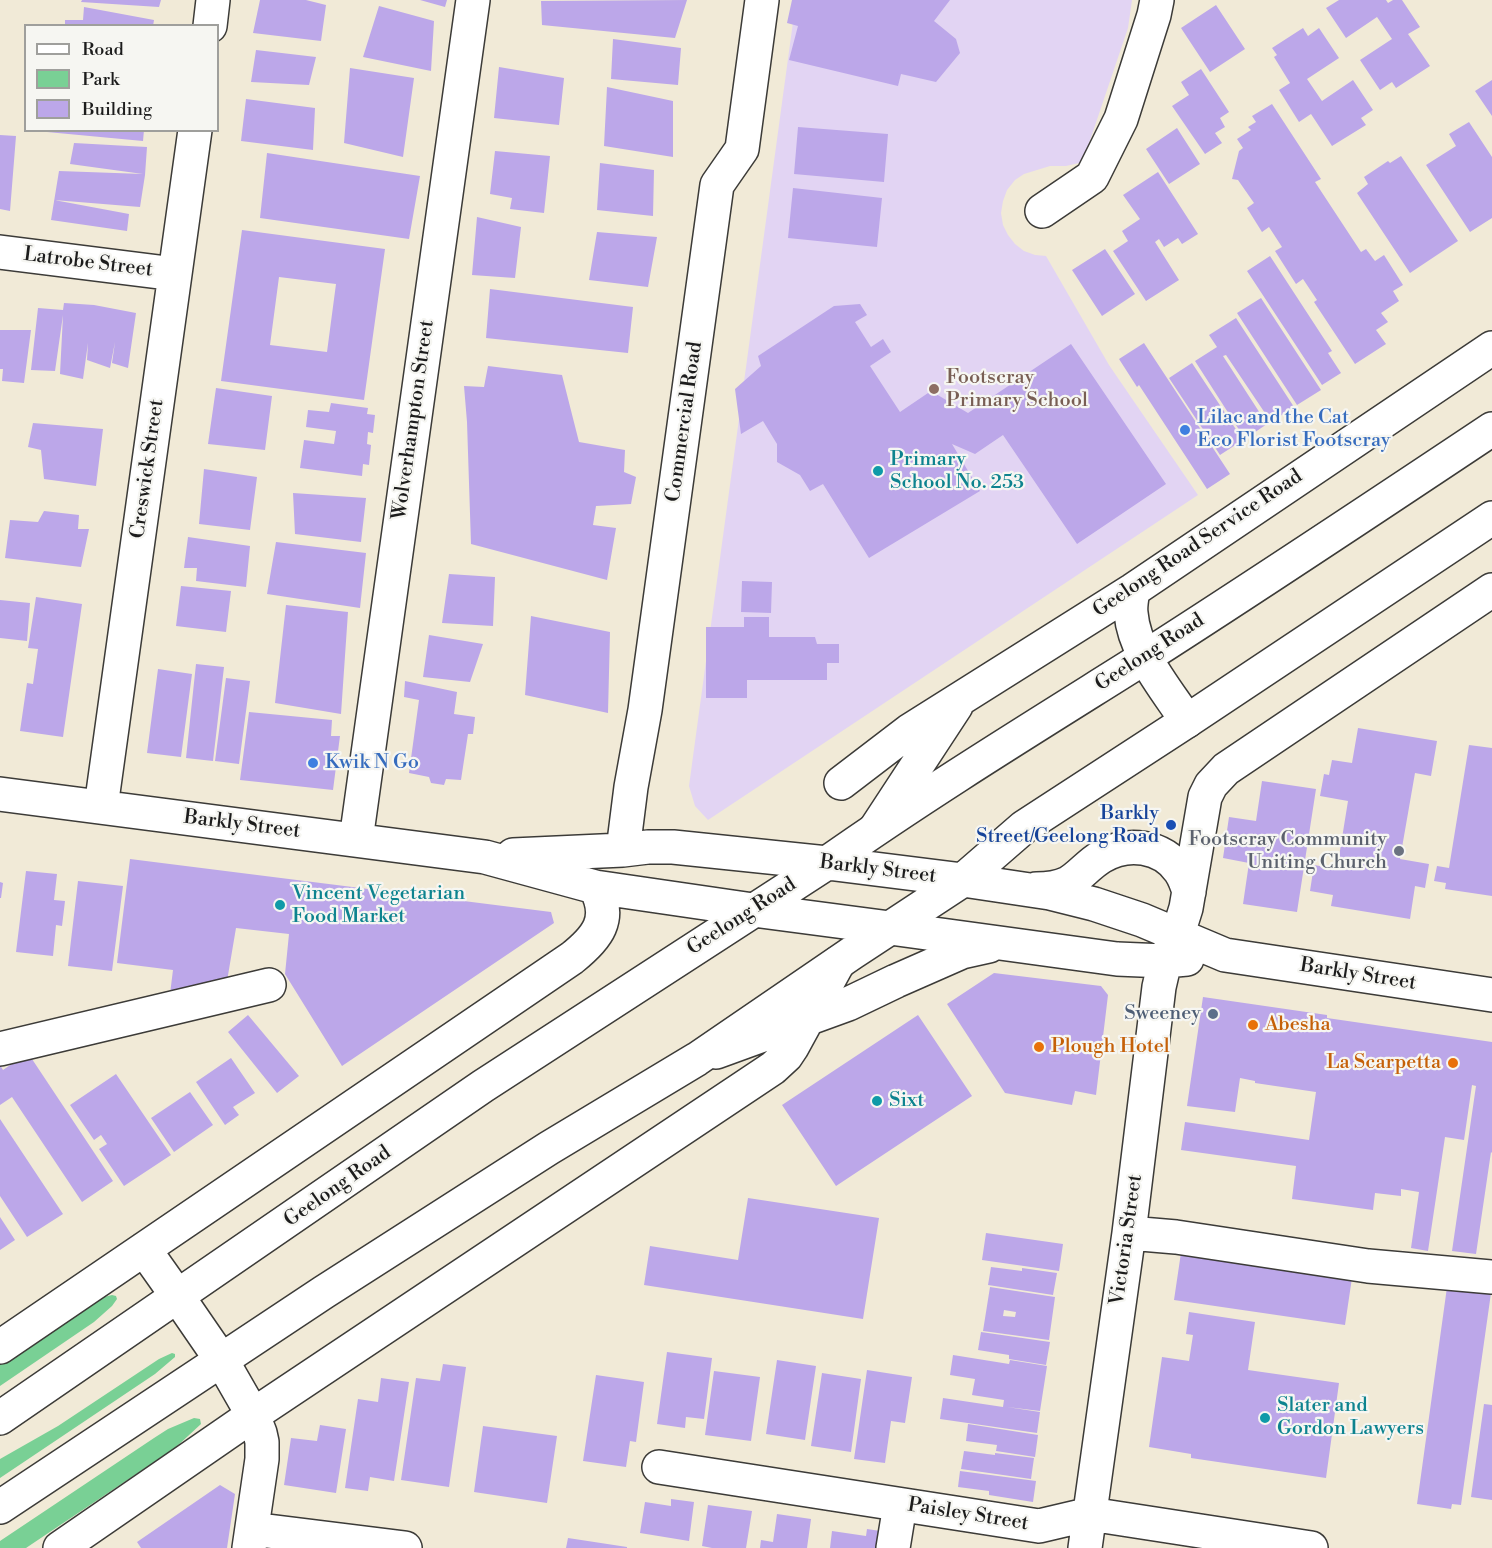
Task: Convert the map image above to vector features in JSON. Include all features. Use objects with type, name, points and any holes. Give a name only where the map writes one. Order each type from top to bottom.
[{"type":"main road","points":[[210,24],[213,0]]},
{"type":"main road","name":"Wolverhampton Street","points":[[356,840],[473,0]]},
{"type":"main road","name":"Commercial Road","points":[[623,850],[631,787],[645,710],[717,185],[742,149],[762,0]]},
{"type":"main road","points":[[1042,211],[1092,177],[1121,119],[1157,0]]},
{"type":"main road","name":"Creswick Street","points":[[101,807],[195,132]]},
{"type":"main road","name":"Latrobe Street","points":[[0,252],[175,274]]},
{"type":"main road","name":"Geelong Road Service Road","points":[[841,783],[909,731],[1133,590],[1492,348]]},
{"type":"main road","name":"Geelong Road","points":[[0,1418],[483,1086],[1492,429]]},
{"type":"main road","points":[[0,1507],[324,1292],[549,1148],[697,1059],[963,880],[1024,828],[1492,518]]},
{"type":"main road","points":[[1133,590],[1131,613],[1144,657],[1187,721]]},
{"type":"main road","points":[[1170,948],[1185,915],[1203,804],[1211,785],[1218,776],[1492,590]]},
{"type":"main road","name":"Geelong Road Service Road","points":[[876,828],[962,697]]},
{"type":"main road","name":"Barkly Street","points":[[0,794],[485,857],[595,887],[1008,945],[1117,959],[1170,948],[1492,995]]},
{"type":"main road","name":"Barkly Street","points":[[485,857],[673,847],[963,880],[1033,890],[1094,904],[1142,920],[1170,948]]},
{"type":"main road","points":[[1033,890],[1056,888],[1070,882],[1104,855],[1119,849],[1136,847],[1160,853],[1173,862],[1190,892]]},
{"type":"main road","points":[[0,1347],[572,958],[593,940],[603,919],[603,906],[595,887]]},
{"type":"main road","points":[[697,1059],[861,999],[962,952],[1008,945]]},
{"type":"main road","name":"Victoria Street","points":[[1085,1548],[1129,1233],[1159,987],[1170,948]]},
{"type":"main road","points":[[60,1548],[253,1414],[774,1068],[786,1056],[838,963]]},
{"type":"main road","points":[[0,1049],[269,985]]},
{"type":"main road","points":[[1129,1233],[1176,1237],[1368,1266],[1492,1277]]},
{"type":"main road","points":[[144,1249],[222,1361],[253,1414],[260,1432],[263,1449],[250,1538],[405,1548]]},
{"type":"main road","name":"Paisley Street","points":[[660,1467],[1039,1526],[1090,1514],[1311,1548]]},
{"type":"main road","points":[[893,1548],[900,1505]]},
{"type":"shaded area","name":"Footscray Primary School","points":[[796,0],[1132,0],[1128,28],[1084,158],[1079,163],[1050,166],[1024,174],[1007,190],[1001,213],[1003,225],[1015,244],[1024,251],[1046,256],[1109,365],[1198,495],[708,820],[695,806],[689,786]]},
{"type":"green space","points":[[112,1295],[117,1299],[94,1322],[0,1386],[0,1362],[100,1298]]},
{"type":"green space","points":[[172,1353],[175,1357],[155,1374],[0,1478],[0,1459],[58,1426],[159,1359]]},
{"type":"green space","points":[[194,1418],[200,1419],[201,1424],[175,1448],[26,1548],[0,1548],[0,1541],[168,1429]]},
{"type":"building","points":[[82,0],[161,0],[159,7],[81,2]]},
{"type":"building","points":[[260,0],[306,0],[326,5],[321,41],[253,33]]},
{"type":"building","points":[[420,0],[447,0],[445,7]]},
{"type":"building","points":[[687,0],[675,38],[542,25],[541,1]]},
{"type":"building","points":[[792,0],[950,0],[934,21],[956,39],[960,53],[936,82],[901,74],[898,86],[789,60],[798,26],[787,23]]},
{"type":"building","points":[[1339,0],[1386,0],[1388,3],[1393,0],[1402,0],[1420,27],[1408,34],[1430,66],[1396,88],[1392,82],[1380,90],[1360,60],[1392,39],[1377,17],[1346,38],[1326,8]]},
{"type":"building","points":[[1216,5],[1245,49],[1210,72],[1181,28]]},
{"type":"building","points":[[379,6],[434,21],[431,71],[363,57]]},
{"type":"building","points":[[84,7],[154,20],[153,24],[65,24],[65,20],[83,20]]},
{"type":"building","points":[[1303,28],[1308,36],[1319,28],[1339,58],[1307,79],[1322,101],[1353,80],[1373,110],[1361,118],[1366,125],[1332,146],[1311,114],[1299,122],[1279,90],[1290,83],[1274,57],[1277,55],[1272,48]]},
{"type":"building","points":[[613,39],[681,48],[678,85],[611,79]]},
{"type":"building","points":[[256,50],[316,57],[309,85],[251,82]]},
{"type":"building","points":[[499,67],[564,78],[559,125],[494,118]]},
{"type":"building","points":[[350,68],[414,78],[403,157],[344,143]]},
{"type":"building","points":[[1201,69],[1229,112],[1220,118],[1225,127],[1215,133],[1222,143],[1205,154],[1172,106],[1189,95],[1181,82]]},
{"type":"building","points":[[1492,80],[1492,116],[1475,91]]},
{"type":"building","points":[[607,87],[673,101],[673,157],[604,146]]},
{"type":"building","points":[[246,99],[315,108],[313,150],[241,141]]},
{"type":"building","points":[[1272,104],[1321,179],[1315,182],[1361,252],[1366,249],[1375,261],[1384,255],[1403,285],[1393,291],[1399,301],[1381,313],[1388,322],[1376,330],[1386,344],[1355,364],[1314,302],[1317,300],[1303,279],[1296,284],[1275,251],[1282,247],[1269,227],[1262,232],[1247,208],[1254,203],[1238,180],[1232,179],[1239,151],[1243,148],[1237,139],[1251,130],[1248,127],[1256,122],[1252,116]]},
{"type":"building","points":[[1469,122],[1492,157],[1492,218],[1470,232],[1426,165],[1456,146],[1449,134]]},
{"type":"building","points":[[798,127],[888,134],[884,182],[794,174]]},
{"type":"building","points":[[1177,128],[1200,164],[1169,184],[1146,149]]},
{"type":"building","points":[[47,132],[144,132],[143,141]]},
{"type":"building","points":[[0,135],[16,136],[10,211],[0,209]]},
{"type":"building","points":[[74,143],[147,147],[140,207],[54,200],[59,171],[143,174],[70,164]]},
{"type":"building","points":[[495,151],[550,156],[544,213],[510,209],[512,198],[490,194]]},
{"type":"building","points":[[267,153],[420,176],[409,239],[260,218]]},
{"type":"building","points":[[1401,156],[1458,241],[1410,273],[1357,193],[1368,184],[1364,177],[1388,161],[1390,163]]},
{"type":"building","points":[[600,163],[654,170],[653,216],[597,210]]},
{"type":"building","points":[[1158,172],[1198,234],[1182,244],[1178,238],[1164,247],[1159,239],[1155,242],[1179,280],[1146,301],[1113,251],[1128,241],[1122,231],[1140,219],[1123,195]]},
{"type":"building","points":[[793,188],[882,198],[877,247],[788,238]]},
{"type":"building","points":[[54,200],[129,214],[127,231],[51,220]]},
{"type":"building","points":[[477,217],[521,227],[515,278],[472,275]]},
{"type":"building","points":[[242,230],[385,249],[364,400],[221,381]],"holes":[[[279,277],[336,284],[327,352],[270,345]]]},
{"type":"building","points":[[597,232],[657,237],[648,287],[589,280]]},
{"type":"building","points":[[1105,249],[1135,294],[1102,316],[1072,270]]},
{"type":"building","points":[[1270,256],[1332,351],[1328,353],[1341,373],[1322,385],[1247,271]]},
{"type":"building","points":[[490,289],[633,307],[628,353],[486,338]]},
{"type":"building","points":[[1261,298],[1321,390],[1297,405],[1237,313]]},
{"type":"building","points":[[64,303],[94,305],[136,313],[128,368],[112,363],[115,342],[110,368],[87,360],[88,343],[83,379],[60,374],[63,315],[55,371],[31,370],[38,308],[63,310]]},
{"type":"building","points":[[860,304],[867,315],[855,322],[871,347],[883,339],[891,352],[870,366],[900,412],[931,391],[968,413],[1071,344],[1166,484],[1077,544],[1003,435],[975,454],[952,444],[980,491],[869,558],[823,484],[810,491],[800,475],[777,462],[777,444],[763,421],[741,434],[735,389],[761,366],[758,356],[834,306]]},
{"type":"building","points":[[1236,318],[1294,407],[1271,422],[1226,355],[1223,356],[1267,424],[1245,439],[1195,361],[1217,347],[1209,335]]},
{"type":"building","points":[[0,330],[31,330],[24,383],[2,381]]},
{"type":"building","name":"Lilac and the Cat Eco Florist Footscray","points":[[1144,343],[1230,474],[1207,489],[1139,385],[1137,387],[1119,359]]},
{"type":"building","points":[[1192,363],[1243,440],[1220,455],[1169,378]]},
{"type":"building","points":[[488,366],[562,375],[579,442],[625,450],[624,472],[636,477],[631,504],[596,506],[593,525],[616,528],[607,580],[471,544],[464,386],[484,387]]},
{"type":"building","points":[[216,388],[272,396],[265,450],[208,444]]},
{"type":"building","points":[[331,403],[368,408],[367,414],[375,415],[373,433],[368,432],[367,444],[371,445],[369,465],[363,464],[362,476],[300,468],[304,440],[334,444],[336,431],[306,427],[308,410],[329,412]]},
{"type":"building","points":[[33,423],[103,429],[96,486],[44,479],[41,450],[28,447]]},
{"type":"building","points":[[204,469],[257,477],[250,530],[199,524]]},
{"type":"building","points":[[293,493],[366,498],[361,542],[295,534]]},
{"type":"building","points":[[44,511],[79,515],[78,529],[89,529],[81,567],[5,558],[10,520],[38,522]]},
{"type":"building","points":[[188,537],[250,546],[246,587],[196,581],[197,568],[184,568]]},
{"type":"building","points":[[276,542],[366,553],[360,608],[267,594]]},
{"type":"building","points":[[449,574],[495,577],[493,626],[442,623]]},
{"type":"building","points":[[742,581],[772,582],[771,613],[741,612]]},
{"type":"building","points":[[181,586],[231,591],[226,632],[176,626]]},
{"type":"building","points":[[36,597],[82,604],[63,737],[20,731],[27,683],[33,684],[38,649],[28,648]]},
{"type":"building","points":[[0,600],[30,603],[27,641],[0,638]]},
{"type":"building","points":[[286,605],[348,612],[341,714],[275,703]]},
{"type":"building","points":[[531,616],[610,632],[608,713],[525,695]]},
{"type":"building","points":[[744,617],[769,617],[769,637],[815,637],[817,644],[839,644],[839,663],[827,663],[827,680],[747,680],[747,698],[706,698],[706,627],[744,627]]},
{"type":"building","points":[[429,635],[483,644],[470,682],[423,677]]},
{"type":"building","points":[[196,664],[224,667],[213,761],[186,758]]},
{"type":"building","points":[[158,669],[192,674],[181,757],[147,753]]},
{"type":"building","points":[[226,678],[250,681],[239,764],[215,761]]},
{"type":"building","points":[[405,681],[457,692],[454,714],[475,717],[473,734],[468,734],[461,780],[446,779],[444,785],[431,783],[429,777],[409,773],[419,700],[404,697]]},
{"type":"building","points":[[249,712],[332,720],[331,736],[340,736],[333,790],[240,780]]},
{"type":"building","points":[[1358,728],[1437,741],[1431,776],[1415,773],[1400,859],[1429,864],[1425,888],[1415,886],[1410,919],[1331,906],[1333,895],[1310,891],[1314,865],[1337,869],[1348,801],[1320,796],[1324,774],[1329,775],[1332,760],[1352,763]]},
{"type":"building","points":[[1469,745],[1492,748],[1492,896],[1445,889],[1446,883],[1434,881],[1437,866],[1449,868]]},
{"type":"building","points":[[1262,781],[1316,789],[1297,912],[1243,904],[1249,863],[1223,858],[1229,817],[1256,821]]},
{"type":"building","points":[[130,859],[551,912],[554,923],[342,1066],[285,974],[289,934],[236,928],[226,987],[169,1002],[173,970],[117,963]]},
{"type":"building","points":[[26,871],[57,874],[54,900],[65,901],[62,926],[56,925],[53,956],[16,952]]},
{"type":"building","points":[[78,881],[123,886],[112,971],[68,966]]},
{"type":"building","points":[[0,882],[3,883],[1,898],[0,898]]},
{"type":"building","name":"Plough Hotel","points":[[994,973],[1101,986],[1108,995],[1096,1095],[1075,1091],[1072,1105],[1005,1093],[947,1004]]},
{"type":"building","points":[[1203,997],[1492,1042],[1492,1153],[1476,1254],[1452,1251],[1476,1086],[1472,1085],[1464,1140],[1445,1137],[1428,1251],[1411,1248],[1419,1192],[1401,1189],[1401,1196],[1375,1193],[1373,1210],[1292,1199],[1296,1166],[1181,1150],[1185,1122],[1309,1140],[1316,1092],[1255,1083],[1255,1081],[1240,1078],[1235,1112],[1187,1106]]},
{"type":"building","points":[[248,1015],[299,1076],[277,1093],[228,1032]]},
{"type":"building","name":"Sixt","points":[[918,1015],[972,1096],[836,1186],[782,1105]]},
{"type":"building","points":[[28,1053],[113,1181],[82,1202],[12,1097],[0,1105],[0,1065],[3,1070]]},
{"type":"building","points":[[231,1058],[255,1093],[233,1107],[239,1115],[225,1125],[196,1082]]},
{"type":"building","points":[[116,1074],[171,1155],[124,1186],[99,1149],[107,1144],[101,1135],[94,1140],[70,1105]]},
{"type":"building","points":[[190,1092],[213,1125],[174,1152],[151,1118]]},
{"type":"building","points":[[0,1119],[63,1214],[27,1237],[0,1196]]},
{"type":"building","points":[[748,1198],[879,1218],[863,1319],[644,1285],[650,1246],[738,1260]]},
{"type":"building","points":[[0,1217],[15,1240],[0,1250]]},
{"type":"building","points":[[986,1233],[1063,1244],[1059,1271],[982,1260]]},
{"type":"building","points":[[1182,1246],[1353,1271],[1345,1325],[1174,1300]]},
{"type":"building","points":[[991,1267],[1022,1271],[1022,1268],[1057,1273],[1053,1295],[988,1285]]},
{"type":"building","points":[[1448,1280],[1492,1286],[1461,1505],[1452,1504],[1451,1509],[1417,1504]]},
{"type":"building","points":[[990,1287],[1055,1297],[1049,1340],[983,1331]],"holes":[[[1004,1310],[1016,1312],[1015,1317],[1003,1316]]]},
{"type":"building","name":"Slater and Gordon Lawyers","points":[[1189,1312],[1255,1322],[1248,1370],[1339,1383],[1326,1478],[1191,1458],[1191,1454],[1149,1447],[1162,1357],[1189,1361],[1193,1335],[1186,1334]]},
{"type":"building","points":[[981,1332],[1050,1342],[1046,1365],[1009,1359],[1009,1355],[978,1350]]},
{"type":"building","points":[[667,1352],[712,1358],[704,1419],[686,1417],[685,1428],[657,1424]]},
{"type":"building","points":[[953,1355],[1009,1364],[1010,1360],[1047,1366],[1040,1411],[1007,1407],[1040,1412],[1037,1433],[940,1419],[943,1398],[1003,1407],[1004,1400],[972,1395],[975,1379],[950,1375]]},
{"type":"building","points":[[777,1360],[816,1366],[805,1440],[766,1434]]},
{"type":"building","points":[[443,1364],[466,1367],[449,1487],[401,1480],[416,1378],[440,1381]]},
{"type":"building","points":[[867,1370],[912,1377],[905,1423],[891,1421],[885,1463],[854,1459]]},
{"type":"building","points":[[714,1371],[760,1377],[751,1441],[705,1435]]},
{"type":"building","points":[[822,1373],[861,1379],[851,1452],[811,1446]]},
{"type":"building","points":[[596,1375],[644,1382],[636,1442],[630,1441],[626,1467],[583,1461]]},
{"type":"building","points":[[381,1378],[409,1382],[394,1481],[370,1477],[368,1491],[345,1488],[358,1399],[378,1402]]},
{"type":"building","points":[[1484,1404],[1492,1405],[1492,1500],[1471,1497]]},
{"type":"building","points":[[968,1424],[1038,1435],[1035,1457],[996,1451],[997,1445],[966,1441]]},
{"type":"building","points":[[320,1425],[346,1429],[336,1493],[284,1485],[291,1438],[317,1441]]},
{"type":"building","points":[[483,1426],[557,1436],[547,1503],[474,1492]]},
{"type":"building","points":[[964,1451],[1034,1458],[1031,1479],[961,1469]]},
{"type":"building","points":[[960,1471],[1036,1481],[1033,1502],[989,1495],[989,1491],[958,1487]]},
{"type":"building","points":[[220,1485],[235,1494],[227,1548],[141,1548],[137,1542]]},
{"type":"building","points":[[671,1499],[694,1502],[689,1541],[640,1533],[645,1502],[671,1506]]},
{"type":"building","points":[[708,1505],[752,1511],[746,1548],[702,1546]]},
{"type":"building","points":[[777,1514],[811,1519],[807,1548],[760,1548],[761,1540],[773,1542]]},
{"type":"building","points":[[867,1529],[887,1532],[885,1548],[830,1548],[832,1531],[866,1536]]},
{"type":"building","points":[[568,1538],[627,1547],[627,1548],[566,1548]]},
{"type":"place","name":"Footscray Primary School","points":[[934,389]]},
{"type":"place","name":"Lilac and the Cat Eco Florist Footscray","points":[[1185,430]]},
{"type":"place","name":"Primary School No. 253","points":[[878,471]]},
{"type":"place","name":"Kwik N Go","points":[[313,763]]},
{"type":"place","name":"Barkly Street/Geelong Road","points":[[1171,825]]},
{"type":"place","name":"Footscray Community Uniting Church","points":[[1399,851]]},
{"type":"place","name":"Vincent Vegetarian Food Market","points":[[280,905]]},
{"type":"place","name":"Sweeney","points":[[1213,1014]]},
{"type":"place","name":"Abesha","points":[[1253,1025]]},
{"type":"place","name":"Plough Hotel","points":[[1039,1047]]},
{"type":"place","name":"La Scarpetta","points":[[1453,1063]]},
{"type":"place","name":"Sixt","points":[[877,1101]]},
{"type":"place","name":"Slater and Gordon Lawyers","points":[[1265,1418]]}]
